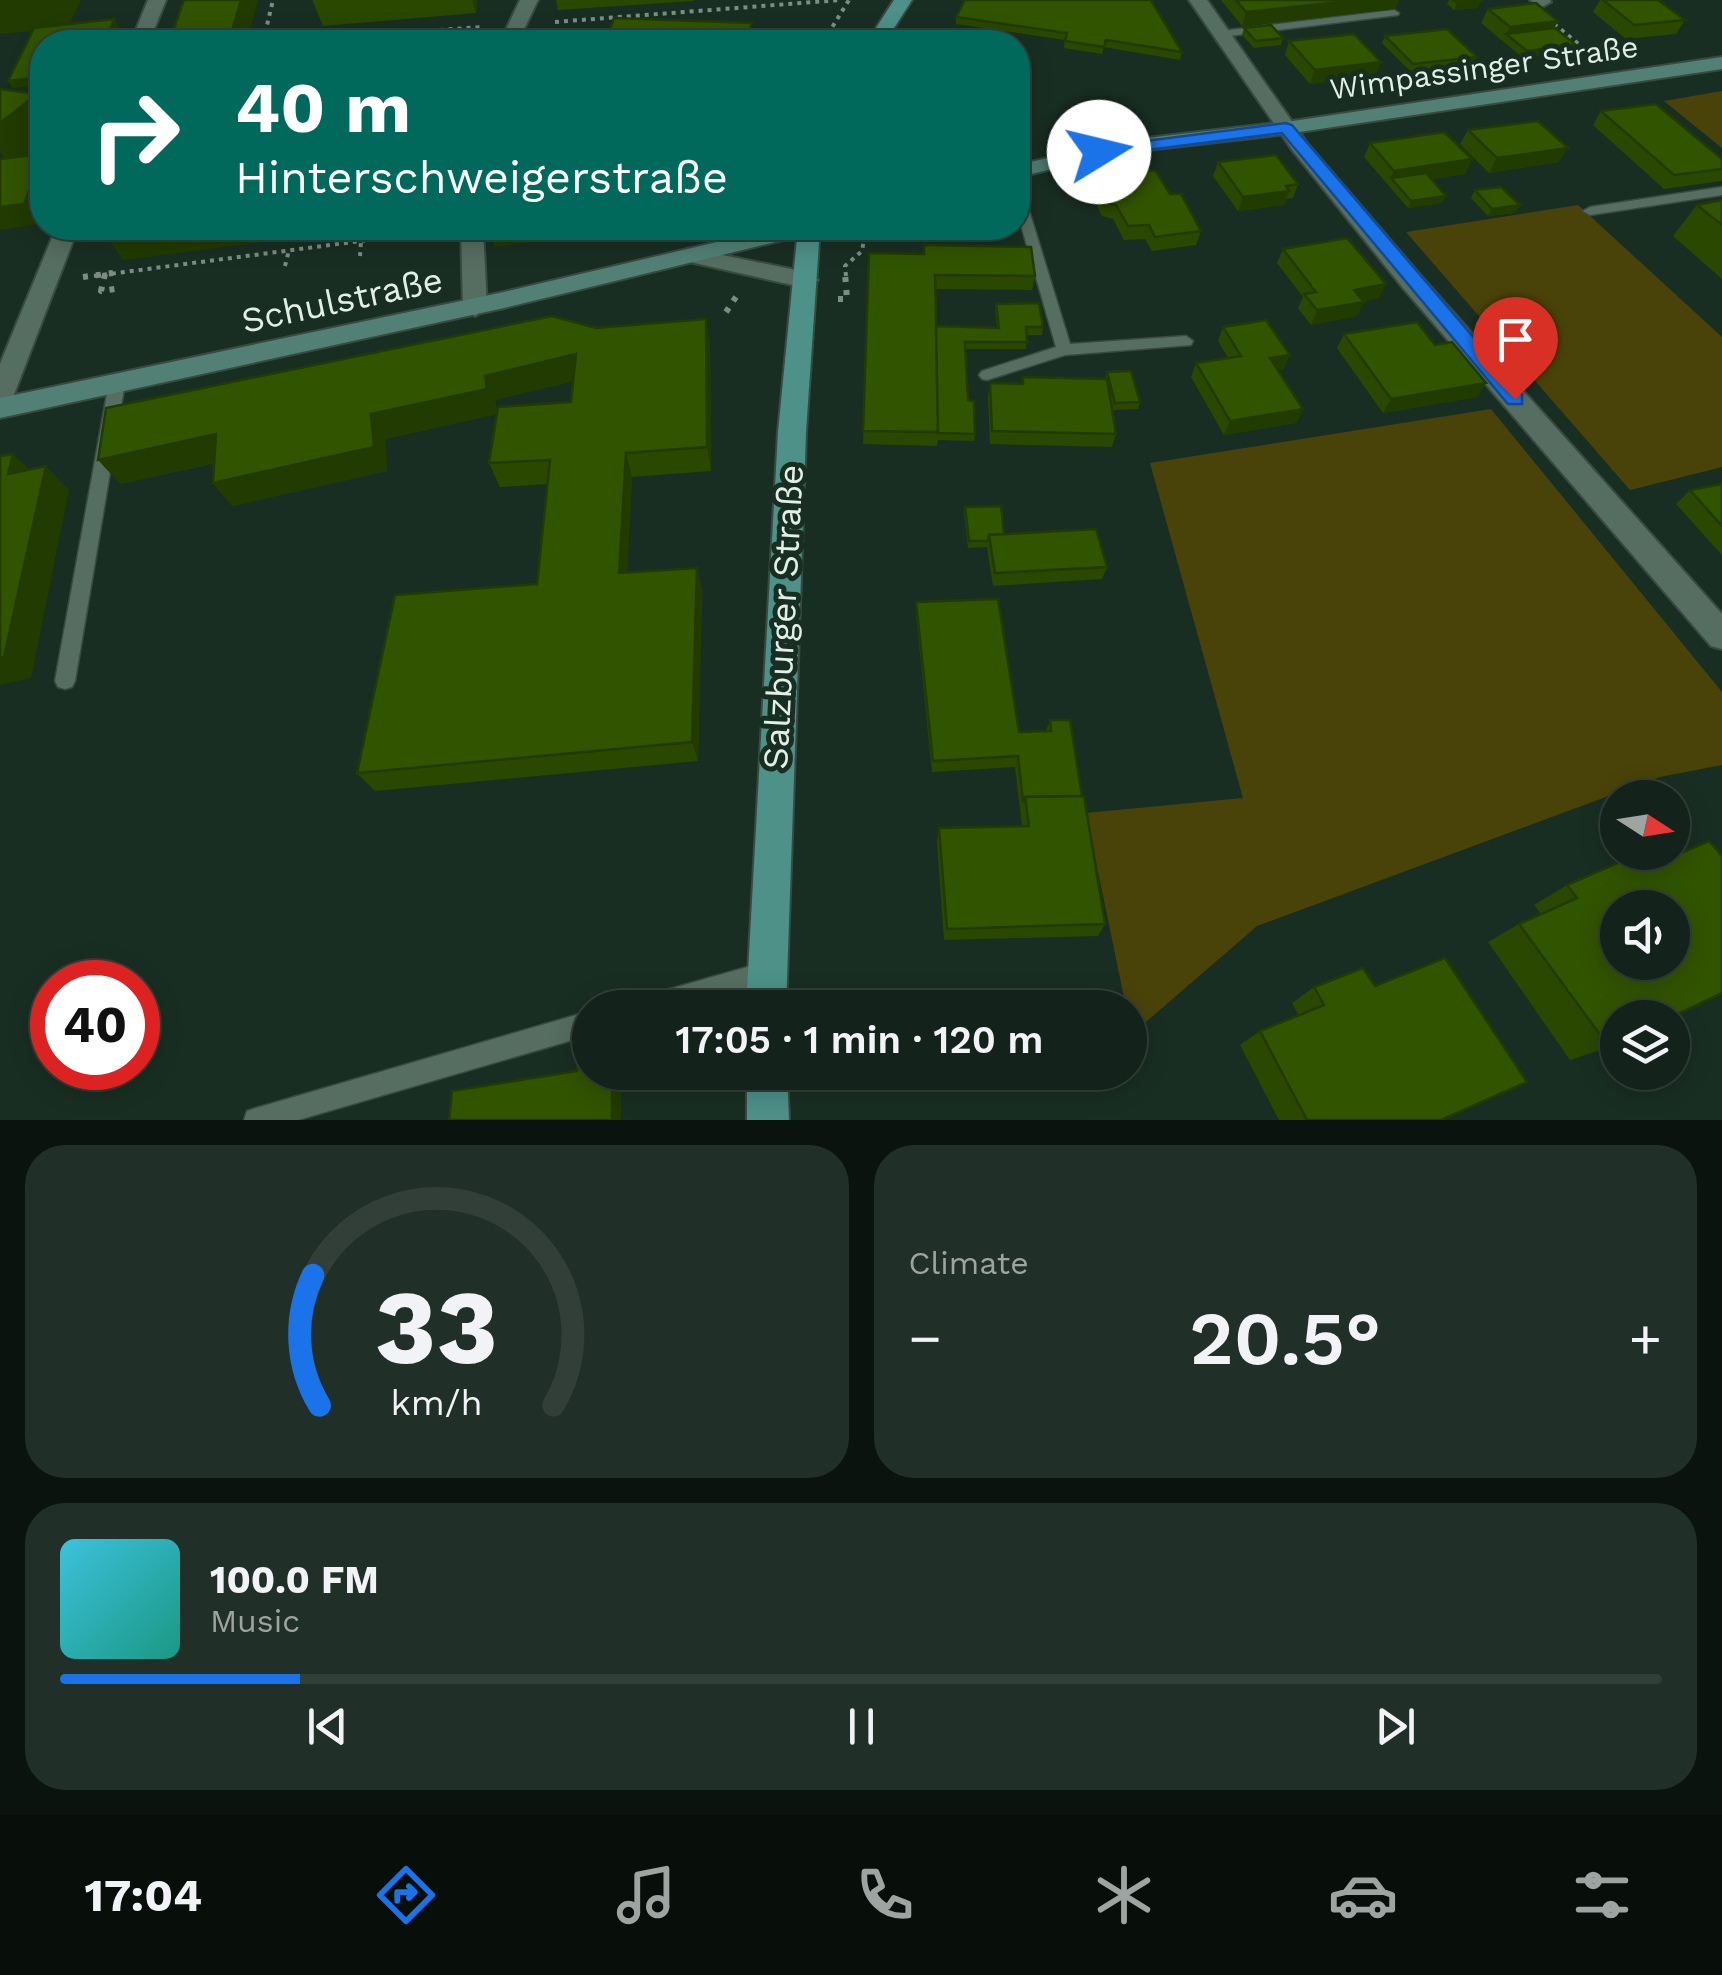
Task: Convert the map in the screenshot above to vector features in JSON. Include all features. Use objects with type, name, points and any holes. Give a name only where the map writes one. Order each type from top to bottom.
[{"type":"main road","points":[[883,30],[902,0]]},
{"type":"main road","name":"Salzburger Straße","points":[[766,990],[792,432],[807,240]]},
{"type":"main road","points":[[768,1090],[768,1120]]},
{"type":"street","points":[[145,30],[157,0]]},
{"type":"street","points":[[515,30],[529,0]]},
{"type":"street","points":[[1198,0],[1286,128],[1412,282],[1722,636]]},
{"type":"street","name":"Wimpassinger Straße","points":[[1030,168],[1121,147],[1286,128],[1722,62]]},
{"type":"street","points":[[0,398],[63,240]]},
{"type":"street","points":[[463,240],[475,308]]},
{"type":"street","name":"Schulstraße","points":[[0,408],[475,308],[762,240]]},
{"type":"street","name":"Schulstraße","points":[[698,257],[806,280]]},
{"type":"lane","points":[[1221,34],[1394,13]]},
{"type":"lane","points":[[1590,211],[1722,191]]},
{"type":"lane","points":[[1030,227],[1064,350]]},
{"type":"lane","points":[[987,375],[1064,350],[1186,341]]},
{"type":"lane","points":[[65,681],[117,384]]},
{"type":"lane","points":[[256,1120],[572,1029]]},
{"type":"path","points":[[266,30],[272,0]]},
{"type":"path","points":[[830,30],[849,0]]},
{"type":"path","points":[[46,282],[369,240]]},
{"type":"path","points":[[847,300],[844,266],[862,251],[864,240]]},
{"type":"path","points":[[360,256],[361,241]]},
{"type":"path","points":[[285,266],[289,250]]},
{"type":"path","points":[[105,274],[100,291],[122,288]]},
{"type":"shaded area","points":[[1722,91],[1722,148],[1664,101]]},
{"type":"shaded area","points":[[1578,205],[1722,337],[1722,467],[1630,490],[1406,232]]},
{"type":"shaded area","points":[[1491,409],[1722,692],[1722,765],[1652,780],[1600,780],[1600,799],[1257,926],[1147,1021],[1147,990],[1122,990],[1086,813],[1243,798],[1150,463]]},
{"type":"building","points":[[184,0],[241,0],[232,30],[173,30]]},
{"type":"building","points":[[965,0],[1151,0],[1182,52],[1106,40],[1104,47],[1065,41],[1067,33],[956,17]]},
{"type":"building","points":[[1236,0],[1358,0],[1246,12]]},
{"type":"building","points":[[1603,0],[1658,0],[1685,20],[1634,25]]},
{"type":"building","points":[[1536,3],[1558,21],[1510,27],[1488,9]]},
{"type":"building","points":[[614,18],[752,23],[750,30],[610,30]]},
{"type":"building","points":[[114,19],[110,30],[34,28]]},
{"type":"building","points":[[1271,25],[1283,38],[1256,41],[1244,28]]},
{"type":"building","points":[[1555,28],[1576,45],[1527,51],[1506,34]]},
{"type":"building","points":[[1447,29],[1477,57],[1413,64],[1385,36]]},
{"type":"building","points":[[1354,34],[1381,62],[1315,70],[1289,41]]},
{"type":"building","points":[[30,36],[30,78],[8,81]]},
{"type":"building","points":[[0,89],[30,93],[30,99],[0,123]]},
{"type":"building","points":[[1656,104],[1722,159],[1722,169],[1674,175],[1601,111]]},
{"type":"building","points":[[1538,121],[1568,148],[1497,158],[1468,130]]},
{"type":"building","points":[[1444,132],[1472,159],[1394,171],[1370,143]]},
{"type":"building","points":[[30,155],[30,187],[24,204],[0,207],[0,159]]},
{"type":"building","points":[[1276,155],[1298,184],[1286,186],[1289,191],[1243,197],[1218,162]]},
{"type":"building","points":[[1155,170],[1170,194],[1181,194],[1201,231],[1155,237],[1149,225],[1128,226],[1116,205],[1105,202],[1099,190],[1104,185],[1099,176]]},
{"type":"building","points":[[1426,173],[1446,196],[1411,201],[1391,178]]},
{"type":"building","points":[[1501,187],[1520,205],[1492,209],[1475,190]]},
{"type":"building","points":[[1722,200],[1722,225],[1697,205]]},
{"type":"building","points":[[1347,238],[1386,284],[1354,290],[1364,302],[1317,310],[1304,294],[1316,292],[1283,249]]},
{"type":"building","points":[[924,245],[1031,247],[1035,276],[935,275],[939,432],[863,431],[869,253],[924,254]]},
{"type":"building","points":[[1039,303],[1043,327],[1026,327],[1027,342],[965,342],[968,400],[974,401],[975,434],[938,433],[936,326],[999,328],[996,304]]},
{"type":"building","points":[[552,316],[596,328],[706,319],[707,447],[626,453],[619,573],[697,568],[692,742],[357,773],[395,595],[537,584],[550,460],[489,463],[498,407],[571,402],[576,354],[485,376],[487,389],[371,414],[374,447],[213,483],[216,434],[98,460],[106,408]]},
{"type":"building","points":[[1266,320],[1290,355],[1270,358],[1303,409],[1230,421],[1196,363],[1241,356],[1223,327]]},
{"type":"building","points":[[1417,322],[1435,345],[1452,342],[1486,383],[1391,399],[1344,334]]},
{"type":"building","points":[[1131,371],[1140,402],[1115,403],[1107,372]]},
{"type":"building","points":[[1023,377],[1107,379],[1116,434],[992,431],[990,383],[1023,384]]},
{"type":"building","points":[[13,454],[8,474],[46,466],[4,657],[0,658],[0,456]]},
{"type":"building","points":[[1722,484],[1722,526],[1690,490]]},
{"type":"building","points":[[1001,506],[1004,534],[989,535],[988,541],[969,541],[965,507]]},
{"type":"building","points":[[1096,529],[1107,567],[995,573],[989,535]]},
{"type":"building","points":[[998,599],[1019,732],[1051,731],[1050,720],[1070,720],[1082,796],[1025,797],[1023,802],[1018,756],[933,761],[916,602]]},
{"type":"building","points":[[1084,796],[1105,924],[947,929],[939,828],[1029,826],[1025,797]]},
{"type":"building","points":[[1709,841],[1722,856],[1722,993],[1690,1008],[1690,1000],[1600,1000],[1600,1035],[1519,924],[1577,898],[1567,885],[1602,870],[1690,870],[1690,849]]},
{"type":"building","points":[[1445,958],[1527,1082],[1441,1120],[1307,1120],[1260,1031],[1324,1005],[1314,987],[1363,968],[1375,986]]},
{"type":"building","points":[[572,1072],[572,1090],[612,1090],[612,1120],[449,1120],[452,1091]]},
{"type":"route","points":[[1099,152],[1286,128],[1412,282],[1515,399]]}]
